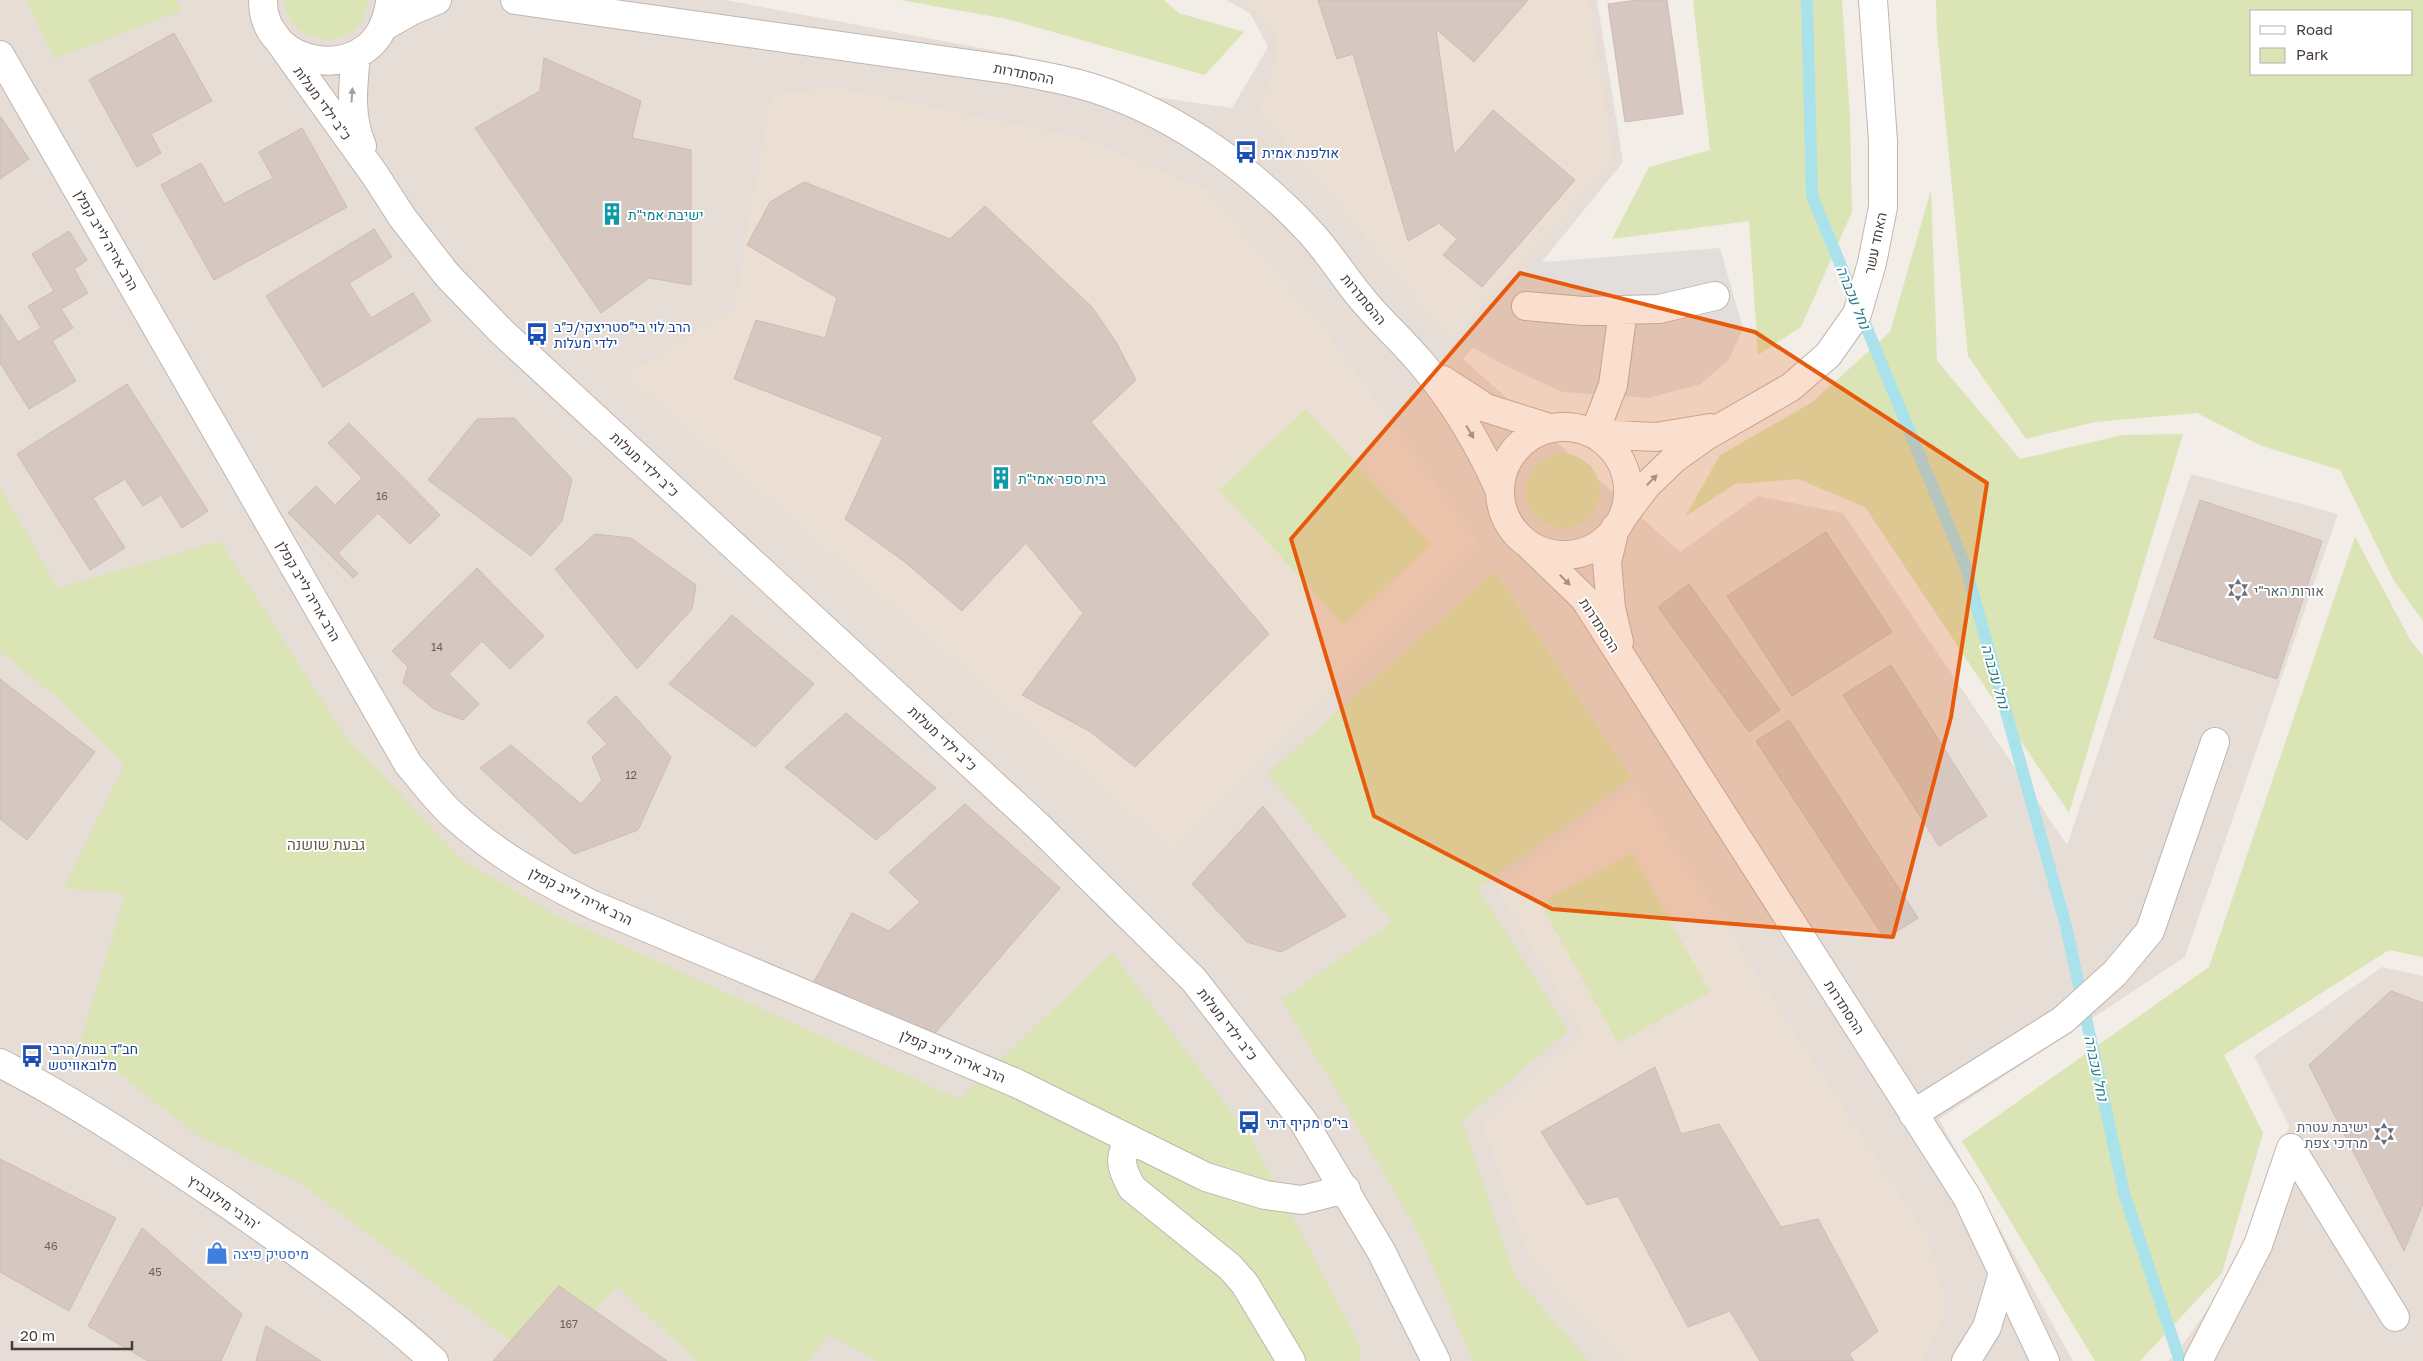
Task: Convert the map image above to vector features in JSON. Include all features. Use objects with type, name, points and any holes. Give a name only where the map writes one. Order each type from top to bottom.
[{"type":"street","points":[[264,10],[285,47],[312,61],[334,62],[356,55],[374,41],[384,27],[390,0]]},
{"type":"street","points":[[384,27],[411,11],[437,0]]},
{"type":"street","name":"ההסתדרות","points":[[518,0],[1012,70],[1080,84],[1136,105],[1181,127],[1224,156],[1270,192],[1310,232],[1362,300],[1422,364],[1455,408],[1479,446],[1499,489]]},
{"type":"street","name":"האחד עשר","points":[[1619,523],[1646,486],[1675,458],[1728,423],[1791,387],[1828,354],[1857,314],[1872,263],[1883,207],[1883,141],[1873,0]]},
{"type":"street","name":"כ\"ב ילדי מעלות","points":[[264,10],[402,217],[447,275],[502,332],[1037,825],[1194,980],[1303,1121],[1346,1190],[1389,1268],[1436,1361]]},
{"type":"street","name":"הרב אריה לייב קפלן","points":[[0,55],[408,764],[453,815],[500,853],[545,882],[585,902],[1016,1083],[1206,1177],[1265,1195],[1302,1200],[1346,1190]]},
{"type":"street","name":"כ\"ב ילדי מעלות","points":[[356,55],[352,107],[356,133],[375,175]]},
{"type":"street","points":[[1526,306],[1583,311],[1659,309],[1715,296]]},
{"type":"street","points":[[1594,434],[1613,384],[1623,310]]},
{"type":"street","name":"ההסתדרות","points":[[1422,364],[1457,391],[1486,408],[1550,428]]},
{"type":"street","name":"האחד עשר","points":[[1594,434],[1656,437],[1691,433],[1728,423]]},
{"type":"street","points":[[1573,427],[1594,434],[1612,448],[1626,474],[1628,496],[1619,523],[1609,537],[1590,550],[1569,555],[1546,553],[1530,546],[1513,531],[1502,511],[1499,489],[1502,473],[1511,453],[1528,438],[1550,428],[1573,427]]},
{"type":"street","name":"ההסתדרות","points":[[1619,523],[1607,562],[1611,608],[1626,665]]},
{"type":"street","name":"ההסתדרות","points":[[1530,546],[1584,598],[1966,1197],[2045,1361]]},
{"type":"street","points":[[1913,1114],[2063,1020],[2115,973],[2150,931],[2215,742]]},
{"type":"street","name":"הרבי מילובביץ'","points":[[0,1063],[42,1084],[200,1186],[347,1289],[434,1361]]},
{"type":"street","points":[[1129,1139],[1122,1153],[1124,1173],[1132,1188],[1230,1267],[1245,1284],[1291,1361]]},
{"type":"street","points":[[2198,1361],[2258,1246],[2291,1148],[2395,1316]]},
{"type":"street","points":[[1966,1361],[1987,1327],[2002,1273]]},
{"type":"highlighted area","points":[[1520,273],[1755,332],[1987,483],[1951,717],[1893,937],[1552,909],[1374,816],[1291,539]]},
{"type":"shaded area","points":[[0,0],[725,0],[1018,55],[1120,92],[1232,108],[1268,47],[1250,13],[1226,0],[1597,0],[1623,162],[1463,359],[1680,552],[1758,496],[1843,513],[2067,845],[2191,474],[2338,514],[2185,957],[1939,1119],[2073,1361],[0,1361]]},
{"type":"shaded area","points":[[1242,0],[1589,0],[1614,161],[1450,340],[1260,111],[1274,63],[1275,31]]},
{"type":"shaded area","points":[[834,87],[1083,138],[1207,190],[1323,326],[1478,543],[1171,849],[625,375],[734,308],[771,95]]},
{"type":"shaded area","points":[[1720,248],[1743,329],[1728,361],[1701,384],[1649,398],[1563,392],[1512,369],[1460,341],[1532,263]]},
{"type":"shaded area","points":[[1635,786],[1929,1239],[1947,1310],[1923,1361],[1622,1361],[1529,1257],[1482,1124],[1582,1033],[1496,886]]},
{"type":"shaded area","points":[[2382,967],[2423,976],[2423,1361],[2168,1361],[2176,1354],[2234,1272],[2289,1126],[2254,1056]]},
{"type":"green space","points":[[26,0],[176,0],[181,11],[54,59]]},
{"type":"green space","points":[[285,0],[368,0],[368,3],[363,19],[357,27],[347,34],[323,39],[301,31],[293,23],[287,13]]},
{"type":"green space","points":[[900,0],[1164,0],[1179,13],[1244,32],[1205,75],[1007,19]]},
{"type":"green space","points":[[1693,0],[1842,0],[1850,117],[1852,212],[1801,327],[1758,355],[1749,221],[1612,239],[1649,167],[1710,150]]},
{"type":"green space","points":[[1936,0],[2423,0],[2423,621],[2394,581],[2340,470],[2262,446],[2197,413],[2095,422],[2026,439],[1968,356],[1937,31]]},
{"type":"green space","points":[[1931,190],[1937,361],[2020,459],[2122,435],[2183,434],[2069,813],[1865,507],[1798,479],[1735,484],[1685,517],[1720,455],[1811,403],[1890,332]]},
{"type":"green space","points":[[1306,409],[1431,545],[1344,625],[1219,490]]},
{"type":"green space","points":[[1563,454],[1577,457],[1589,465],[1597,477],[1600,491],[1597,505],[1589,517],[1577,525],[1563,528],[1549,525],[1537,517],[1529,505],[1526,491],[1529,477],[1537,465],[1549,457]]},
{"type":"green space","points":[[0,487],[58,588],[220,541],[343,733],[462,860],[558,916],[959,1099],[1112,953],[1251,1138],[1361,1347],[1359,1361],[876,1361],[829,1334],[808,1361],[697,1361],[618,1287],[541,1361],[537,1361],[298,1182],[197,1135],[80,1043],[125,894],[64,888],[124,765],[59,699],[0,651]]},
{"type":"green space","points":[[2355,537],[2411,641],[2423,656],[2423,957],[2389,950],[2224,1055],[2263,1133],[2222,1273],[2140,1361],[2095,1361],[1962,1141],[2209,967]]},
{"type":"green space","points":[[1495,571],[1632,778],[1478,888],[1568,1031],[1462,1121],[1515,1277],[1589,1361],[1473,1361],[1421,1238],[1331,1081],[1281,1000],[1392,922],[1267,774]]},
{"type":"green space","points":[[1632,853],[1710,992],[1618,1043],[1540,903]]},
{"type":"building","points":[[1318,0],[1528,0],[1474,62],[1436,29],[1454,155],[1493,110],[1575,180],[1482,287],[1443,255],[1457,239],[1439,223],[1408,241],[1353,54],[1337,59]]},
{"type":"building","points":[[1637,0],[1667,0],[1683,114],[1625,122],[1608,4]]},
{"type":"building","points":[[174,33],[212,101],[151,134],[161,153],[137,167],[89,80]]},
{"type":"building","name":"ישיבת אמי\"ת","points":[[544,58],[641,101],[632,138],[691,150],[691,285],[649,278],[601,313],[475,128],[540,91]]},
{"type":"building","points":[[0,116],[29,159],[0,179]]},
{"type":"building","points":[[302,128],[347,207],[214,280],[161,185],[201,163],[224,204],[273,178],[259,152]]},
{"type":"building","name":"בית ספר אמי\"ת","points":[[804,182],[950,239],[985,206],[1092,307],[1116,342],[1136,380],[1091,422],[1269,634],[1135,767],[1089,731],[1022,695],[1083,613],[1026,543],[962,611],[905,562],[845,519],[883,437],[734,379],[756,320],[825,338],[837,298],[747,245],[770,202]]},
{"type":"building","points":[[374,229],[392,257],[349,283],[371,318],[413,293],[431,321],[323,387],[266,296]]},
{"type":"building","points":[[69,231],[87,260],[74,269],[88,293],[61,309],[73,328],[52,341],[76,381],[29,409],[0,363],[0,314],[18,342],[41,328],[28,306],[54,291],[32,254]]},
{"type":"building","points":[[127,384],[208,511],[182,528],[161,495],[143,506],[125,479],[93,498],[125,548],[90,570],[17,454]]},
{"type":"building","points":[[514,418],[572,479],[562,521],[531,556],[428,480],[477,419]]},
{"type":"building","points":[[349,423],[440,515],[410,544],[378,513],[338,553],[358,574],[353,578],[288,513],[316,486],[335,505],[362,478],[328,443]]},
{"type":"building","name":"אורות האר\"י","points":[[2200,500],[2322,541],[2277,679],[2154,638]]},
{"type":"building","points":[[1826,532],[1892,632],[1792,696],[1727,596]]},
{"type":"building","points":[[595,534],[631,538],[696,585],[692,609],[637,669],[555,569]]},
{"type":"building","points":[[477,568],[544,636],[510,669],[482,641],[449,674],[479,704],[463,720],[434,709],[403,683],[408,667],[392,651]]},
{"type":"building","points":[[1689,584],[1780,710],[1749,732],[1658,607]]},
{"type":"building","points":[[732,615],[814,684],[755,747],[669,684]]},
{"type":"building","points":[[1891,665],[1987,816],[1939,846],[1843,695]]},
{"type":"building","points":[[0,679],[95,752],[27,840],[0,819]]},
{"type":"building","points":[[616,696],[671,757],[638,830],[574,854],[480,768],[511,745],[581,804],[602,780],[592,757],[607,744],[587,722]]},
{"type":"building","points":[[846,713],[936,788],[876,840],[785,767]]},
{"type":"building","points":[[1789,720],[1918,918],[1885,939],[1756,741]]},
{"type":"building","points":[[965,804],[1060,888],[935,1033],[812,985],[852,913],[889,931],[920,902],[889,872]]},
{"type":"building","points":[[1263,806],[1346,916],[1281,952],[1247,942],[1192,884]]},
{"type":"building","name":"ישיבת עטרת מרדכי צפת","points":[[2391,991],[2423,1003],[2423,1204],[2404,1251],[2309,1065]]},
{"type":"building","points":[[1655,1067],[1681,1134],[1719,1124],[1781,1227],[1818,1219],[1878,1331],[1849,1354],[1854,1361],[1760,1361],[1730,1311],[1688,1327],[1618,1196],[1587,1205],[1541,1132]]},
{"type":"building","points":[[0,1159],[116,1218],[69,1311],[0,1272]]},
{"type":"building","points":[[142,1228],[242,1314],[221,1361],[148,1361],[88,1326]]},
{"type":"building","points":[[559,1286],[667,1361],[493,1361]]},
{"type":"building","points":[[266,1326],[321,1361],[256,1361]]},
{"type":"waterway","name":"נחל עכברה","points":[[1807,0],[1812,196],[1965,565],[2066,926],[2124,1193],[2180,1361]]},
{"type":"place","name":"אולפנת אמית","points":[[1246,152]]},
{"type":"place","name":"ישיבת אמי\"ת","points":[[612,214]]},
{"type":"place","name":"הרב לוי בי״סטריצקי/כ״ב ילדי מעלות","points":[[537,334]]},
{"type":"place","name":"בית ספר אמי\"ת","points":[[1001,478]]},
{"type":"place","name":"אורות האר\"י","points":[[2238,590]]},
{"type":"place","name":"חב״ד בנות/הרבי מלובאוויטש","points":[[32,1056]]},
{"type":"place","name":"בי״ס מקיף דתי","points":[[1249,1122]]},
{"type":"place","name":"ישיבת עטרת מרדכי צפת","points":[[2384,1134]]},
{"type":"place","name":"מיסטיק פיצה","points":[[217,1253]]},
{"type":"district","name":"גבעת שושנה","points":[[326,844]]}]
